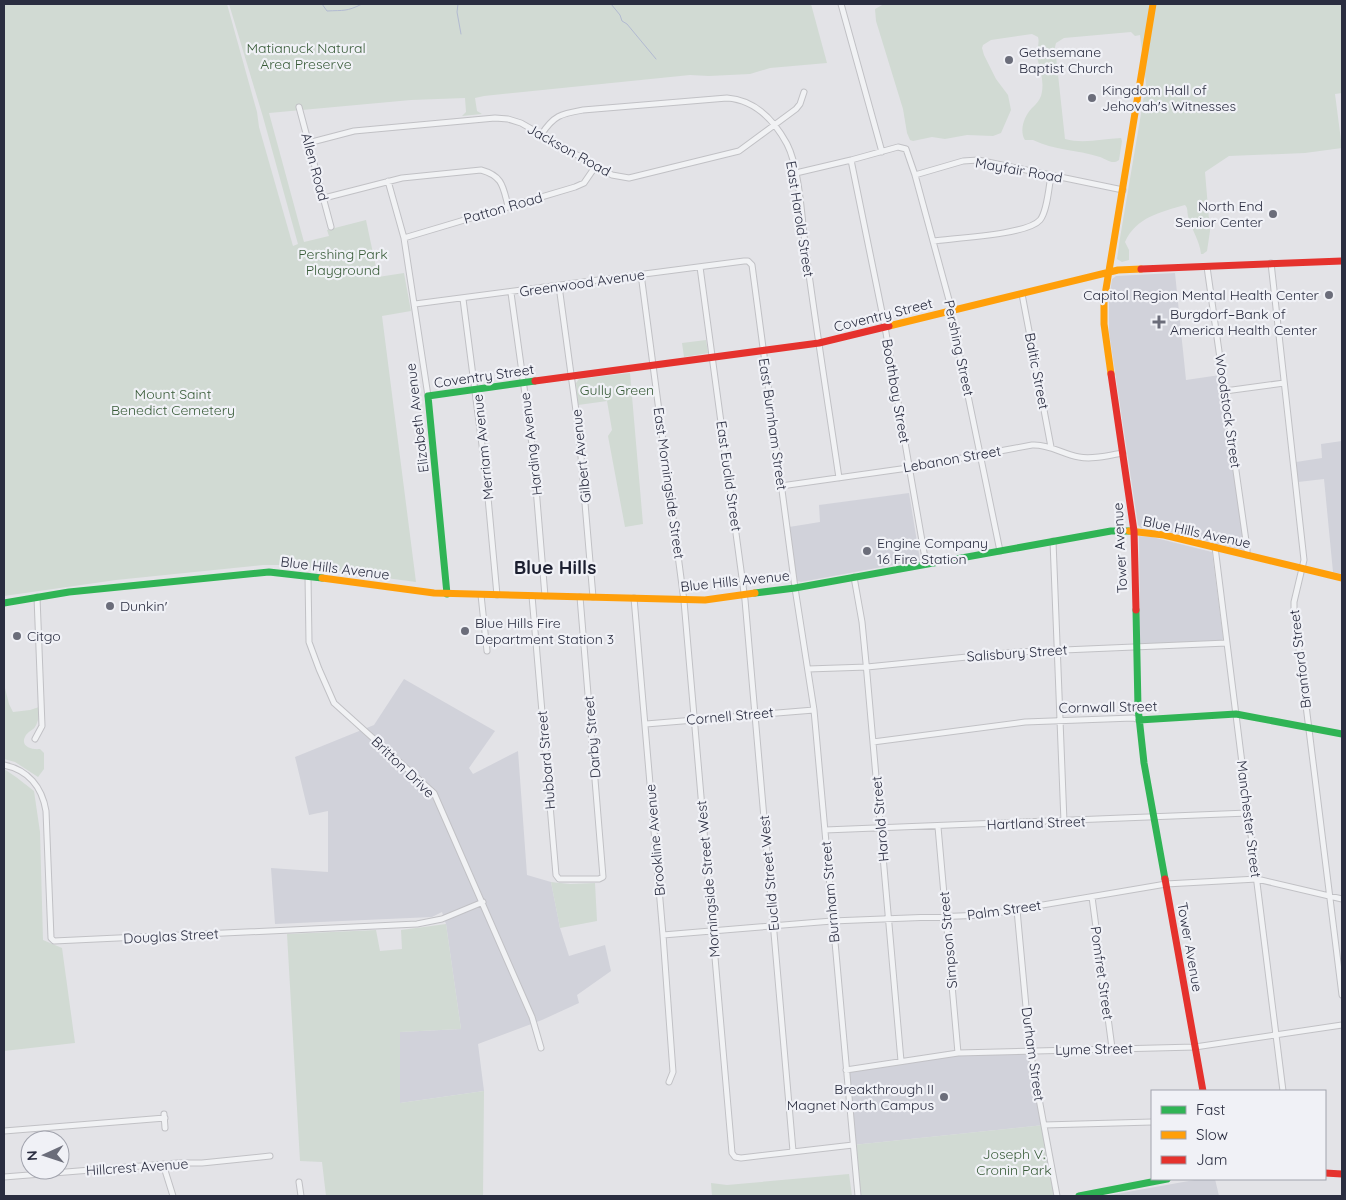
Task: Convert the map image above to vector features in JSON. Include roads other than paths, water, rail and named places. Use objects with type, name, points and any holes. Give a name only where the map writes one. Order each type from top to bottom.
[{"type":"main road","name":"Tower Avenue","points":[[1153,4],[1104,301],[1104,324],[1134,531],[1139,720],[1144,762],[1203,1090]]},
{"type":"main road","name":"Coventry Street","points":[[428,396],[819,344],[1109,272],[1342,261]]},
{"type":"main road","name":"Elizabeth Avenue","points":[[428,396],[447,594]]},
{"type":"main road","name":"Blue Hills Avenue","points":[[4,603],[98,589],[280,572],[447,594],[705,600],[795,588],[1104,532],[1134,531],[1164,536],[1342,578]]},
{"type":"main road","name":"Cornwall Street","points":[[1139,720],[1236,714],[1342,734]]},
{"type":"main road","points":[[1326,1173],[1342,1174]]},
{"type":"main road","points":[[1079,1196],[1162,1180]]},
{"type":"street","points":[[796,173],[882,152],[841,4]]},
{"type":"street","name":"Jackson Road","points":[[308,143],[354,131],[495,118],[508,119],[521,123],[612,175],[621,178],[640,177],[739,151],[796,109],[803,99],[804,92]]},
{"type":"street","name":"East Harold Street","points":[[541,135],[553,118],[567,113],[719,98],[735,98],[748,102],[765,114],[787,144],[796,173],[839,478]]},
{"type":"street","name":"Allen Road","points":[[299,107],[331,227]]},
{"type":"street","name":"Pershing Street","points":[[882,152],[898,147],[906,149],[915,175],[952,311],[1000,551]]},
{"type":"street","name":"Boothbay Street","points":[[852,160],[885,327],[926,564]]},
{"type":"street","name":"Mayfair Road","points":[[915,175],[971,160],[985,161],[1123,190]]},
{"type":"street","name":"Patton Road","points":[[404,238],[584,184],[595,167]]},
{"type":"street","points":[[324,198],[402,178],[481,170],[492,173],[499,179],[504,188],[508,206]]},
{"type":"street","points":[[933,241],[1019,230],[1034,225],[1042,217],[1051,175]]},
{"type":"street","name":"Elizabeth Avenue","points":[[388,181],[404,238],[428,396]]},
{"type":"street","name":"Greenwood Avenue","points":[[415,304],[511,293],[744,261],[749,262]]},
{"type":"street","name":"East Burnham Street","points":[[749,262],[753,270],[795,588]]},
{"type":"street","name":"Branford Street","points":[[1271,264],[1304,560],[1294,609],[1342,995]]},
{"type":"street","name":"Woodstock Street","points":[[1208,266],[1247,555]]},
{"type":"street","name":"East Euclid Street","points":[[700,267],[744,594]]},
{"type":"street","name":"East Morningside Street","points":[[641,274],[684,601]]},
{"type":"street","name":"Gilbert Avenue","points":[[559,286],[582,460],[593,597]]},
{"type":"street","name":"Harding Avenue","points":[[511,293],[534,462],[545,596]]},
{"type":"street","name":"Baltic Street","points":[[1022,294],[1051,447]]},
{"type":"street","name":"Merriam Avenue","points":[[463,299],[486,476],[497,595]]},
{"type":"street","points":[[1225,391],[1284,383]]},
{"type":"street","name":"Lebanon Street","points":[[781,486],[908,468],[1032,445],[1051,447],[1086,458],[1123,453]]},
{"type":"street","points":[[1053,541],[1064,822]]},
{"type":"street","name":"Manchester Street","points":[[1216,548],[1283,1090]]},
{"type":"street","name":"Britton Drive","points":[[308,576],[309,642],[334,703],[434,793],[532,1017],[540,1048]]},
{"type":"street","name":"Harold Street","points":[[854,577],[867,667],[901,1062]]},
{"type":"street","name":"Burnham Street","points":[[795,588],[814,710],[858,1196]]},
{"type":"street","name":"Euclid Street West","points":[[744,594],[793,1151]]},
{"type":"street","points":[[481,595],[487,651]]},
{"type":"street","name":"Hubbard Street","points":[[532,596],[556,875],[558,879],[598,879],[604,877]]},
{"type":"street","points":[[35,739],[42,726],[36,597]]},
{"type":"street","name":"Darby Street","points":[[580,597],[604,877]]},
{"type":"street","name":"Brookline Avenue","points":[[634,598],[646,724],[673,1072],[669,1082]]},
{"type":"street","name":"Morningside Street West","points":[[684,601],[732,1150],[735,1157],[741,1158],[793,1151]]},
{"type":"street","name":"Salisbury Street","points":[[808,669],[867,667],[1017,652],[1227,643]]},
{"type":"street","name":"Cornell Street","points":[[646,724],[814,710]]},
{"type":"street","name":"Cornwall Street","points":[[873,742],[1025,722],[1133,718],[1139,720]]},
{"type":"street","name":"Douglas Street","points":[[4,765],[24,772],[35,783],[44,799],[51,938],[54,941],[417,924],[442,919],[483,902]]},
{"type":"street","name":"Hartland Street","points":[[824,830],[1064,822],[1248,813]]},
{"type":"street","name":"Simpson Street","points":[[938,827],[958,1053]]},
{"type":"street","name":"Palm Street","points":[[663,935],[832,921],[984,916],[1166,884],[1256,879],[1342,899]]},
{"type":"street","name":"Pomfret Street","points":[[1092,897],[1112,1048]]},
{"type":"street","name":"Durham Street","points":[[1016,910],[1030,1050],[1057,1196]]},
{"type":"street","name":"Lyme Street","points":[[846,1070],[958,1053],[1195,1047],[1342,1025]]},
{"type":"street","points":[[4,1130],[165,1116],[166,1128]]},
{"type":"street","points":[[1044,1125],[1151,1122]]},
{"type":"street","points":[[793,1151],[853,1145]]},
{"type":"street","name":"Hillcrest Avenue","points":[[4,1177],[163,1164],[201,1163],[270,1156]]},
{"type":"street","points":[[163,1164],[173,1196]]},
{"type":"street","points":[[299,1182],[301,1196]]},
{"type":"street","points":[[300,1190],[307,1189]]},
{"type":"waterway","points":[[322,4],[327,11],[348,9],[362,4]]},
{"type":"waterway","points":[[458,4],[457,12],[461,34]]},
{"type":"waterway","points":[[611,4],[620,15],[622,21],[627,24],[656,59]]},
{"type":"place","name":"Gethsemane Baptist Church","points":[[1009,60]]},
{"type":"place","name":"Kingdom Hall of Jehovah's Witnesses","points":[[1092,98]]},
{"type":"place","name":"North End Senior Center","points":[[1273,214]]},
{"type":"place","name":"Capitol Region Mental Health Center","points":[[1329,295]]},
{"type":"place","name":"Burgdorf–Bank of America Health Center","points":[[1159,322]]},
{"type":"place","name":"Engine Company 16 Fire Station","points":[[867,551]]},
{"type":"place","name":"Dunkin'","points":[[110,606]]},
{"type":"place","name":"Blue Hills Fire Department Station 3","points":[[465,631]]},
{"type":"place","name":"Citgo","points":[[17,636]]},
{"type":"place","name":"Breakthrough II Magnet North Campus","points":[[944,1097]]},
{"type":"district","name":"Blue Hills","points":[[555,567]]},
{"type":"park label","name":"Matianuck Natural Area Preserve","points":[[306,56]]},
{"type":"park label","name":"Pershing Park Playground","points":[[343,262]]},
{"type":"park label","name":"Gully Green","points":[[617,390]]},
{"type":"park label","name":"Mount Saint Benedict Cemetery","points":[[173,402]]},
{"type":"park label","name":"Joseph V. Cronin Park","points":[[1014,1162]]}]
